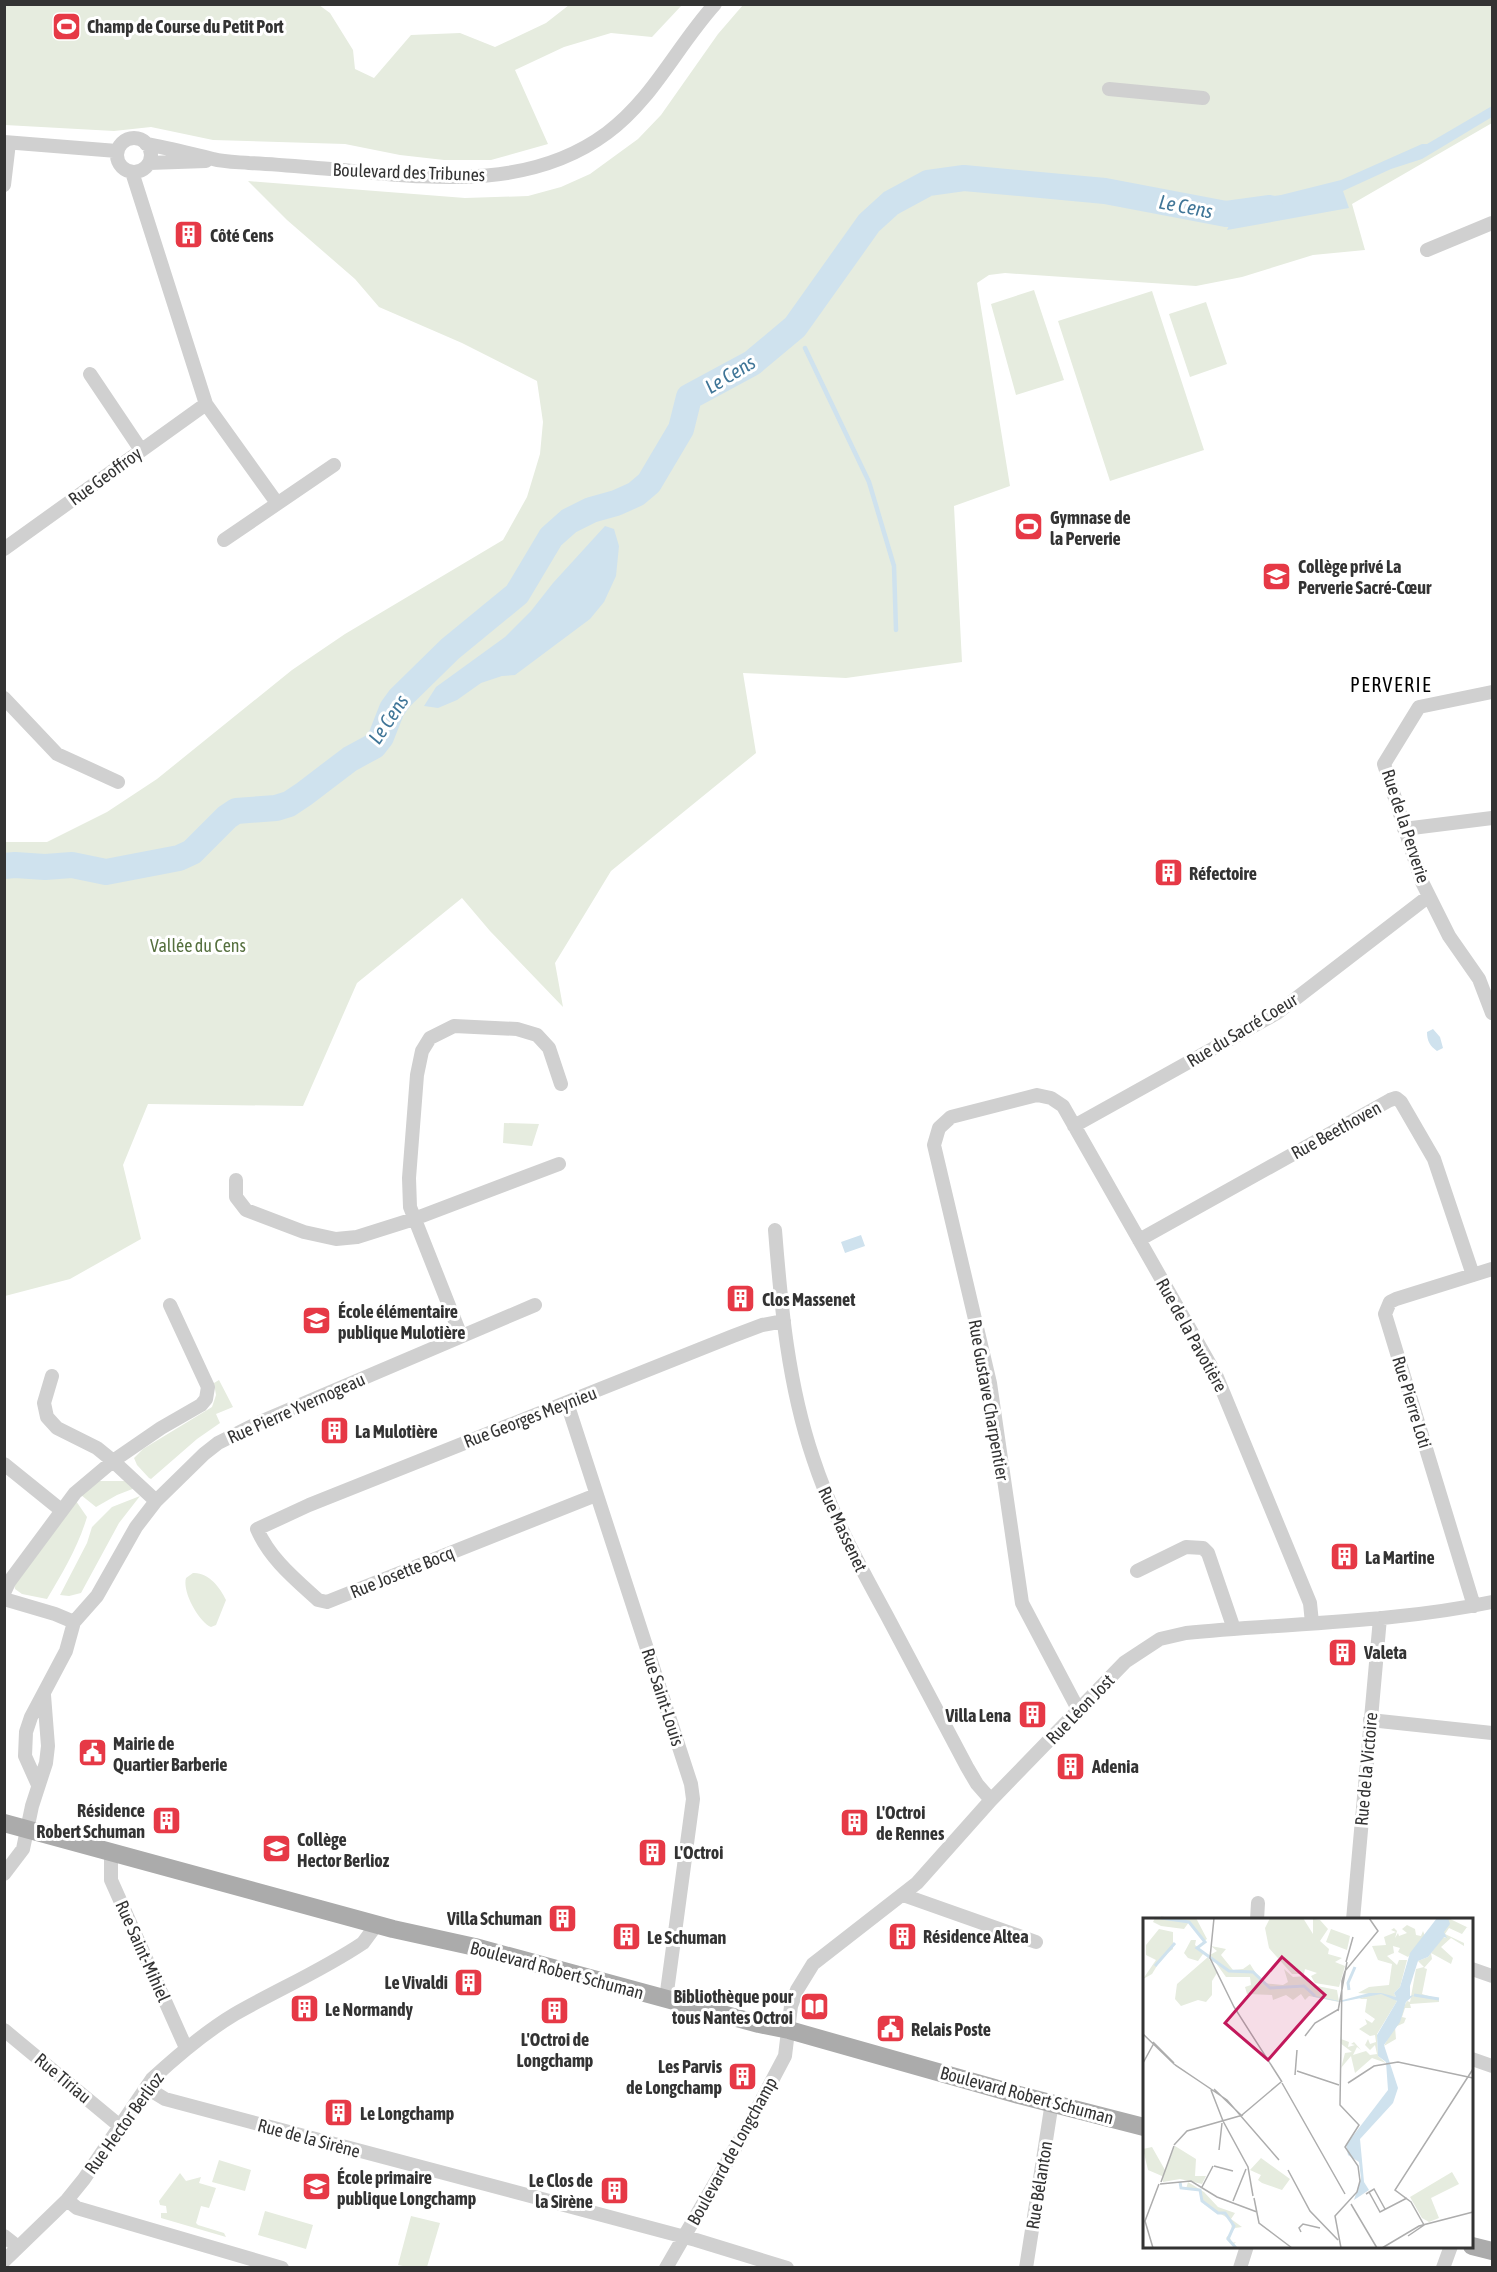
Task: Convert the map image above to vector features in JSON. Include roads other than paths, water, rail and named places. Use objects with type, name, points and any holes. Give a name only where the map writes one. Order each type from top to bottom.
[{"type":"main road","name":"Boulevard Robert Schuman","points":[[4,1823],[377,1924],[475,1947],[789,2030],[813,2039],[1143,2127]]},
{"type":"main road","points":[[1473,2246],[1492,2251]]},
{"type":"street","name":"Boulevard des Tribunes","points":[[146,144],[214,160],[436,177],[485,177],[527,170],[550,164],[596,141],[620,122],[651,90],[699,22],[715,4]]},
{"type":"street","points":[[1109,89],[1203,98]]},
{"type":"street","points":[[136,138],[146,144],[150,150],[149,163],[138,171],[132,172],[120,165],[117,151],[120,145],[136,138]]},
{"type":"street","points":[[4,185],[7,143],[117,151]]},
{"type":"street","name":"Boulevard des Tribunes","points":[[149,163],[214,160]]},
{"type":"street","points":[[132,172],[206,404],[277,503]]},
{"type":"street","points":[[1427,250],[1492,223]]},
{"type":"street","points":[[90,374],[141,450]]},
{"type":"street","name":"Rue Geoffroy","points":[[4,549],[206,404]]},
{"type":"street","points":[[224,540],[334,465]]},
{"type":"street","name":"Rue de la Perverie","points":[[1492,692],[1424,705],[1415,711],[1384,764],[1428,896],[1449,936],[1479,979],[1492,1013]]},
{"type":"street","points":[[4,698],[57,754],[118,782]]},
{"type":"street","points":[[1404,829],[1492,818]]},
{"type":"street","name":"Rue du Sacré Coeur","points":[[1074,1126],[1277,1013],[1428,896]]},
{"type":"street","points":[[461,1336],[410,1207],[409,1178],[417,1075],[422,1051],[430,1038],[454,1026],[517,1029],[537,1035],[549,1048],[561,1083]]},
{"type":"street","name":"Rue de la Pavotière","points":[[1017,1100],[1037,1095],[1051,1098],[1063,1106],[1221,1384],[1310,1603],[1312,1623]]},
{"type":"street","name":"Rue Beethoven","points":[[1139,1240],[1396,1098],[1401,1101],[1434,1159],[1473,1275]]},
{"type":"street","name":"Rue Gustave Charpentier","points":[[1017,1100],[951,1117],[939,1128],[934,1145],[990,1383],[1022,1604],[1079,1711]]},
{"type":"street","points":[[236,1179],[236,1197],[246,1210],[325,1238],[357,1237],[414,1219],[559,1164]]},
{"type":"street","name":"Rue Massenet","points":[[775,1230],[783,1321],[801,1416],[812,1456],[836,1518],[967,1767],[977,1785],[991,1800]]},
{"type":"street","name":"Rue Pierre Loti","points":[[1474,1606],[1385,1314],[1390,1302],[1396,1299],[1492,1269]]},
{"type":"street","points":[[4,1593],[9,1582],[75,1493],[113,1461],[206,1399],[208,1386],[170,1305]]},
{"type":"street","name":"Rue Pierre Yvernogeau","points":[[38,1785],[26,1756],[25,1740],[31,1717],[66,1651],[74,1622],[97,1596],[136,1527],[156,1501],[188,1468],[226,1439],[258,1423],[535,1305]]},
{"type":"street","name":"Rue Georges Meynieu","points":[[278,1519],[762,1325],[783,1321]]},
{"type":"street","points":[[52,1376],[44,1403],[47,1417],[57,1428],[97,1448],[156,1501]]},
{"type":"street","name":"Rue Saint-Louis","points":[[567,1403],[691,1784],[693,1798],[666,1999]]},
{"type":"street","points":[[4,1464],[61,1510]]},
{"type":"street","name":"Rue Josette Bocq","points":[[278,1519],[257,1529],[262,1541],[278,1562],[318,1600],[327,1602],[596,1495]]},
{"type":"street","points":[[1137,1570],[1186,1547],[1203,1548],[1208,1553],[1234,1629]]},
{"type":"street","points":[[4,1599],[74,1622]]},
{"type":"street","name":"Rue Léon Jost","points":[[789,2030],[791,2006],[797,1990],[813,1964],[824,1953],[903,1895],[926,1874],[991,1800],[1125,1662],[1160,1639],[1185,1633],[1380,1618],[1492,1602]]},
{"type":"street","name":"Rue de la Victoire","points":[[1353,1918],[1380,1618]]},
{"type":"street","points":[[4,1874],[20,1854],[46,1763],[48,1746],[44,1695]]},
{"type":"street","points":[[1370,1720],[1492,1733]]},
{"type":"street","name":"Rue Saint-Mihiel","points":[[111,1851],[111,1881],[186,2048]]},
{"type":"street","points":[[903,1895],[1036,1942]]},
{"type":"street","points":[[1257,1918],[1258,1903]]},
{"type":"street","name":"Rue Hector Berlioz","points":[[4,2261],[67,2200],[121,2127],[152,2079],[186,2048],[234,2015],[363,1943],[377,1924]]},
{"type":"street","points":[[1473,1968],[1492,1976]]},
{"type":"street","name":"Rue Tiriau","points":[[4,2030],[121,2127]]},
{"type":"street","name":"Boulevard de Longchamp","points":[[666,2268],[768,2089],[785,2056],[789,2030]]},
{"type":"street","points":[[1473,2059],[1492,2066]]},
{"type":"street","name":"Rue de la Sirène","points":[[147,2088],[157,2095],[176,2102],[787,2268]]},
{"type":"street","name":"Rue Bélanton","points":[[1026,2268],[1052,2102]]},
{"type":"street","points":[[67,2200],[77,2208],[282,2268]]},
{"type":"street","points":[[4,2236],[18,2247]]},
{"type":"street","points":[[1240,2268],[1247,2248]]},
{"type":"street","points":[[1443,2268],[1451,2248]]},
{"type":"water","points":[[1492,106],[1492,117],[1422,159],[1391,169],[1343,191],[1349,208],[1227,230],[1241,200],[1281,195],[1341,180],[1422,144],[1427,144]]},
{"type":"water","points":[[605,526],[614,529],[619,546],[616,576],[604,602],[590,619],[515,675],[502,676],[481,683],[457,700],[438,708],[424,706],[436,687],[505,637],[531,611]]},
{"type":"water","points":[[1433,1029],[1440,1037],[1443,1048],[1437,1051],[1428,1038],[1427,1032]]},
{"type":"water","points":[[861,1235],[865,1246],[845,1253],[841,1242]]},
{"type":"waterway","name":"Le Cens","points":[[4,866],[72,865],[106,872],[179,858],[192,852],[236,811],[276,808],[289,804],[350,759],[374,746],[381,737],[392,709],[400,698],[450,649],[517,594],[551,537],[569,521],[591,510],[636,494],[649,483],[681,429],[689,397],[752,363],[795,327],[869,223],[891,203],[928,183],[964,178],[1105,191],[1226,214],[1270,208]]},
{"type":"waterway","name":"Le Cens","points":[[795,327],[798,334]]},
{"type":"waterway","points":[[805,348],[869,482],[894,566],[896,630]]},
{"type":"place","name":"Champ de Course du Petit Port","points":[[66,26]]},
{"type":"place","name":"Côté Cens","points":[[189,235]]},
{"type":"place","name":"Gymnase de la Perverie","points":[[1029,527]]},
{"type":"place","name":"Collège privé La Perverie Sacré-Cœur","points":[[1277,576]]},
{"type":"place","name":"Réfectoire","points":[[1168,873]]},
{"type":"place","name":"Clos Massenet","points":[[741,1299]]},
{"type":"place","name":"École élémentaire publique Mulotière","points":[[317,1321]]},
{"type":"place","name":"La Mulotière","points":[[334,1431]]},
{"type":"place","name":"La Martine","points":[[1344,1557]]},
{"type":"place","name":"Valeta","points":[[1343,1652]]},
{"type":"place","name":"Villa Lena","points":[[1032,1715]]},
{"type":"place","name":"Mairie de Quartier Barberie","points":[[92,1753]]},
{"type":"place","name":"Adenia","points":[[1071,1766]]},
{"type":"place","name":"Résidence Robert Schuman","points":[[166,1820]]},
{"type":"place","name":"L'Octroi de Rennes","points":[[855,1822]]},
{"type":"place","name":"Collège Hector Berlioz","points":[[276,1849]]},
{"type":"place","name":"L'Octroi","points":[[653,1852]]},
{"type":"place","name":"Villa Schuman","points":[[563,1918]]},
{"type":"place","name":"Résidence Altea","points":[[902,1936]]},
{"type":"place","name":"Le Schuman","points":[[626,1937]]},
{"type":"place","name":"Le Vivaldi","points":[[469,1982]]},
{"type":"place","name":"Bibliothèque pour tous Nantes Octroi","points":[[814,2006]]},
{"type":"place","name":"Le Normandy","points":[[304,2009]]},
{"type":"place","name":"L'Octroi de Longchamp","points":[[555,2010]]},
{"type":"place","name":"Relais Poste","points":[[890,2029]]},
{"type":"place","name":"Les Parvis de Longchamp","points":[[743,2076]]},
{"type":"place","name":"Le Longchamp","points":[[339,2113]]},
{"type":"place","name":"École primaire publique Longchamp","points":[[316,2187]]},
{"type":"place","name":"Le Clos de la Sirène","points":[[614,2190]]},
{"type":"district","name":"PERVERIE","points":[[1391,684]]},
{"type":"park label","name":"Vallée du Cens","points":[[198,945]]}]
